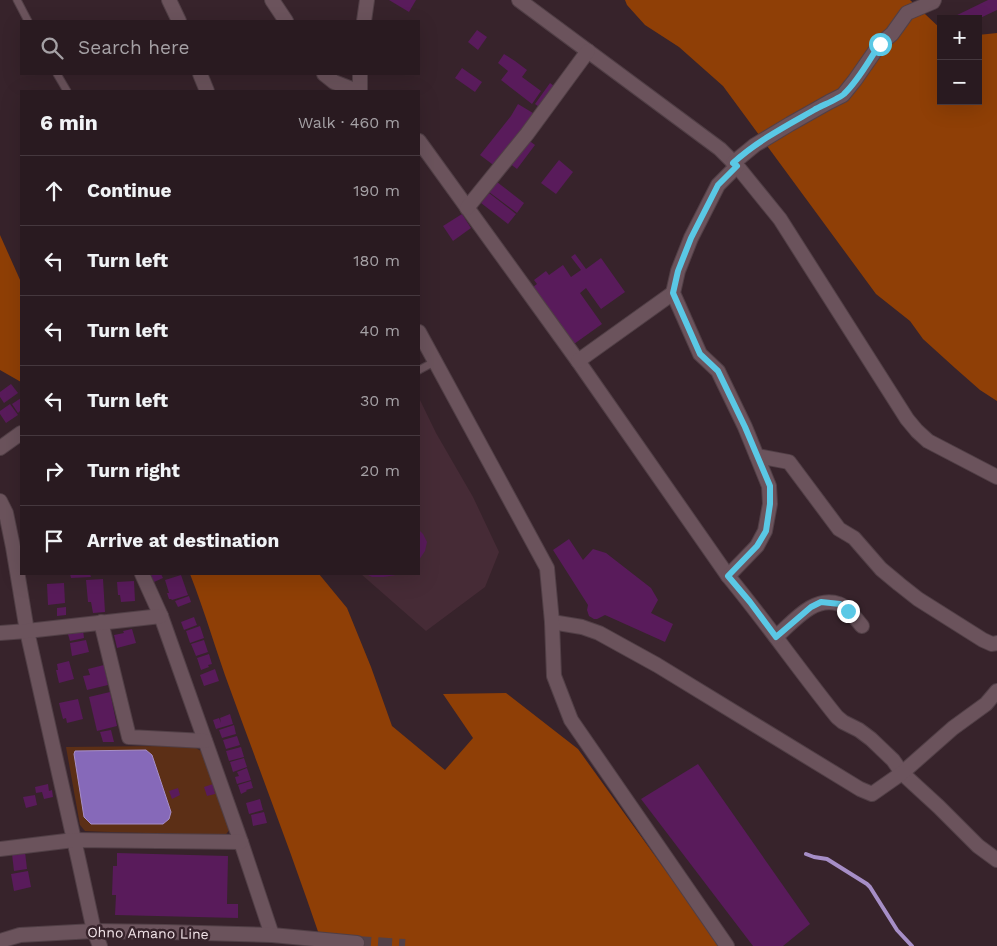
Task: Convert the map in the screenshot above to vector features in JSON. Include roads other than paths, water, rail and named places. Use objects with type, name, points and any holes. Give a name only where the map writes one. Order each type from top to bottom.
[{"type":"street","points":[[169,0],[179,20]]},
{"type":"street","points":[[272,0],[285,20]]},
{"type":"street","points":[[364,20],[367,0]]},
{"type":"street","points":[[519,0],[720,149],[735,164],[780,219],[907,419],[916,430],[928,441],[997,477]]},
{"type":"street","points":[[728,576],[757,546],[766,531],[770,504],[770,486],[745,427],[718,371],[700,354],[673,293],[678,271],[691,238],[718,185],[735,164],[755,145],[843,95],[880,44],[892,34],[907,13],[934,0]]},
{"type":"street","points":[[467,208],[527,134],[588,51]]},
{"type":"street","points":[[200,75],[207,90]]},
{"type":"street","points":[[325,75],[334,82],[356,90]]},
{"type":"street","points":[[359,90],[360,75]]},
{"type":"street","points":[[420,142],[578,361],[728,576],[750,602],[837,718],[871,739],[893,760],[902,773],[978,846],[997,860]]},
{"type":"street","points":[[578,361],[673,293]]},
{"type":"street","points":[[421,341],[547,568],[554,676],[570,720],[727,946]]},
{"type":"street","points":[[0,448],[20,434]]},
{"type":"street","points":[[757,456],[788,462],[839,529],[854,538],[881,569],[918,599],[984,640],[992,644],[997,643]]},
{"type":"street","points":[[0,501],[17,547],[20,572]]},
{"type":"street","points":[[20,575],[27,631],[74,840],[84,862],[94,931],[100,946]]},
{"type":"street","points":[[142,575],[161,616],[272,935]]},
{"type":"street","points":[[776,637],[811,607],[821,602],[840,604],[862,626]]},
{"type":"street","points":[[0,632],[27,631],[161,616]]},
{"type":"street","points":[[101,622],[129,737],[205,741]]},
{"type":"street","points":[[552,622],[582,627],[599,633],[657,665],[860,790],[872,794],[902,773],[952,728],[986,704],[997,691]]},
{"type":"street","points":[[0,849],[74,840],[241,842]]},
{"type":"street","name":"Ohno Amano Line","points":[[0,941],[20,936],[94,931],[272,935],[357,943]]},
{"type":"lane","points":[[17,0],[27,20]]},
{"type":"lane","points":[[58,75],[66,90]]},
{"type":"lane","points":[[420,369],[434,362]]},
{"type":"waterway","points":[[806,854],[827,859],[867,884],[897,930],[912,946]]},
{"type":"tunnel","points":[[357,943],[405,946]]}]
